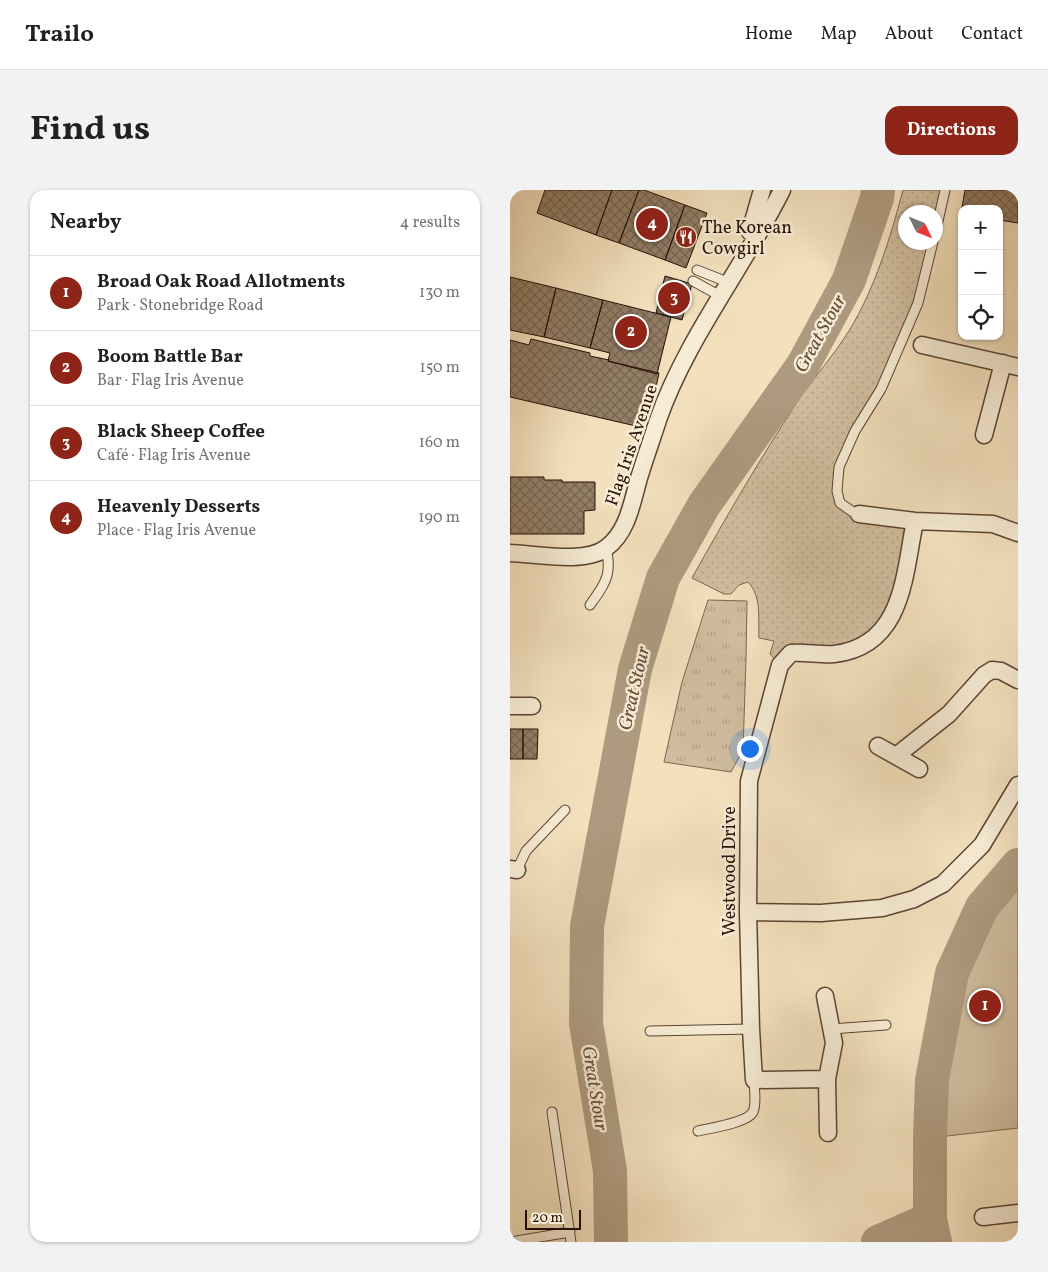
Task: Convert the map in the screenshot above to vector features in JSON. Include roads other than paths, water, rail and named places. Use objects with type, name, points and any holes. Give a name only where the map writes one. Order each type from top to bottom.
[{"type":"street","name":"Flag Iris Avenue","points":[[739,267],[762,190]]},
{"type":"street","name":"Flag Iris Avenue","points":[[607,548],[619,536],[627,519],[639,476],[675,376],[782,190]]},
{"type":"street","points":[[922,345],[1010,365],[984,435]]},
{"type":"street","points":[[859,514],[915,520],[993,524],[1018,533]]},
{"type":"street","name":"Westwood Drive","points":[[754,1080],[748,912],[749,781],[775,660],[791,654],[808,652],[833,654],[856,648],[874,638],[895,611],[904,587],[915,520]]},
{"type":"street","points":[[510,553],[583,557],[596,555],[607,548]]},
{"type":"street","points":[[896,756],[949,714],[984,675],[992,670],[1001,671],[1018,680]]},
{"type":"street","points":[[510,706],[532,706]]},
{"type":"street","points":[[878,746],[919,770]]},
{"type":"street","points":[[748,912],[820,913],[882,908],[914,899],[943,884],[982,845],[1018,785]]},
{"type":"street","points":[[825,996],[834,1044],[828,1079],[828,1133]]},
{"type":"street","points":[[754,1080],[828,1079]]},
{"type":"street","points":[[984,1217],[1018,1212]]},
{"type":"lane","points":[[942,205],[945,190]]},
{"type":"lane","points":[[859,514],[840,503],[837,491],[839,467],[855,431],[881,388],[918,303],[930,250]]},
{"type":"lane","points":[[697,270],[726,290]]},
{"type":"lane","points":[[693,281],[726,290]]},
{"type":"lane","points":[[590,605],[597,596],[607,575],[607,548]]},
{"type":"lane","points":[[514,870],[526,851],[565,810]]},
{"type":"lane","points":[[831,1030],[886,1025]]},
{"type":"lane","points":[[650,1031],[751,1029]]},
{"type":"lane","points":[[698,1131],[746,1119],[753,1112],[754,1080]]},
{"type":"lane","points":[[552,1112],[571,1242]]},
{"type":"lane","points":[[510,1242],[570,1232]]},
{"type":"waterway","name":"Great Stour","points":[[611,1242],[610,1171],[586,1023],[587,926],[635,669],[663,578],[704,505],[803,365],[849,280],[877,198],[878,190]]},
{"type":"waterway","name":"Great Stour","points":[[935,1242],[930,1219],[932,1080],[952,973],[982,907],[1018,865]]},
{"type":"waterway","name":"Great Stour","points":[[878,1242],[930,1219]]},
{"type":"place","name":"Heavenly Desserts","points":[[652,224]]},
{"type":"place","name":"The Korean Cowgirl","points":[[686,237]]},
{"type":"place","name":"Black Sheep Coffee","points":[[674,298]]},
{"type":"place","name":"Boom Battle Bar","points":[[631,332]]},
{"type":"place","name":"Broad Oak Road Allotments","points":[[985,1006]]}]
